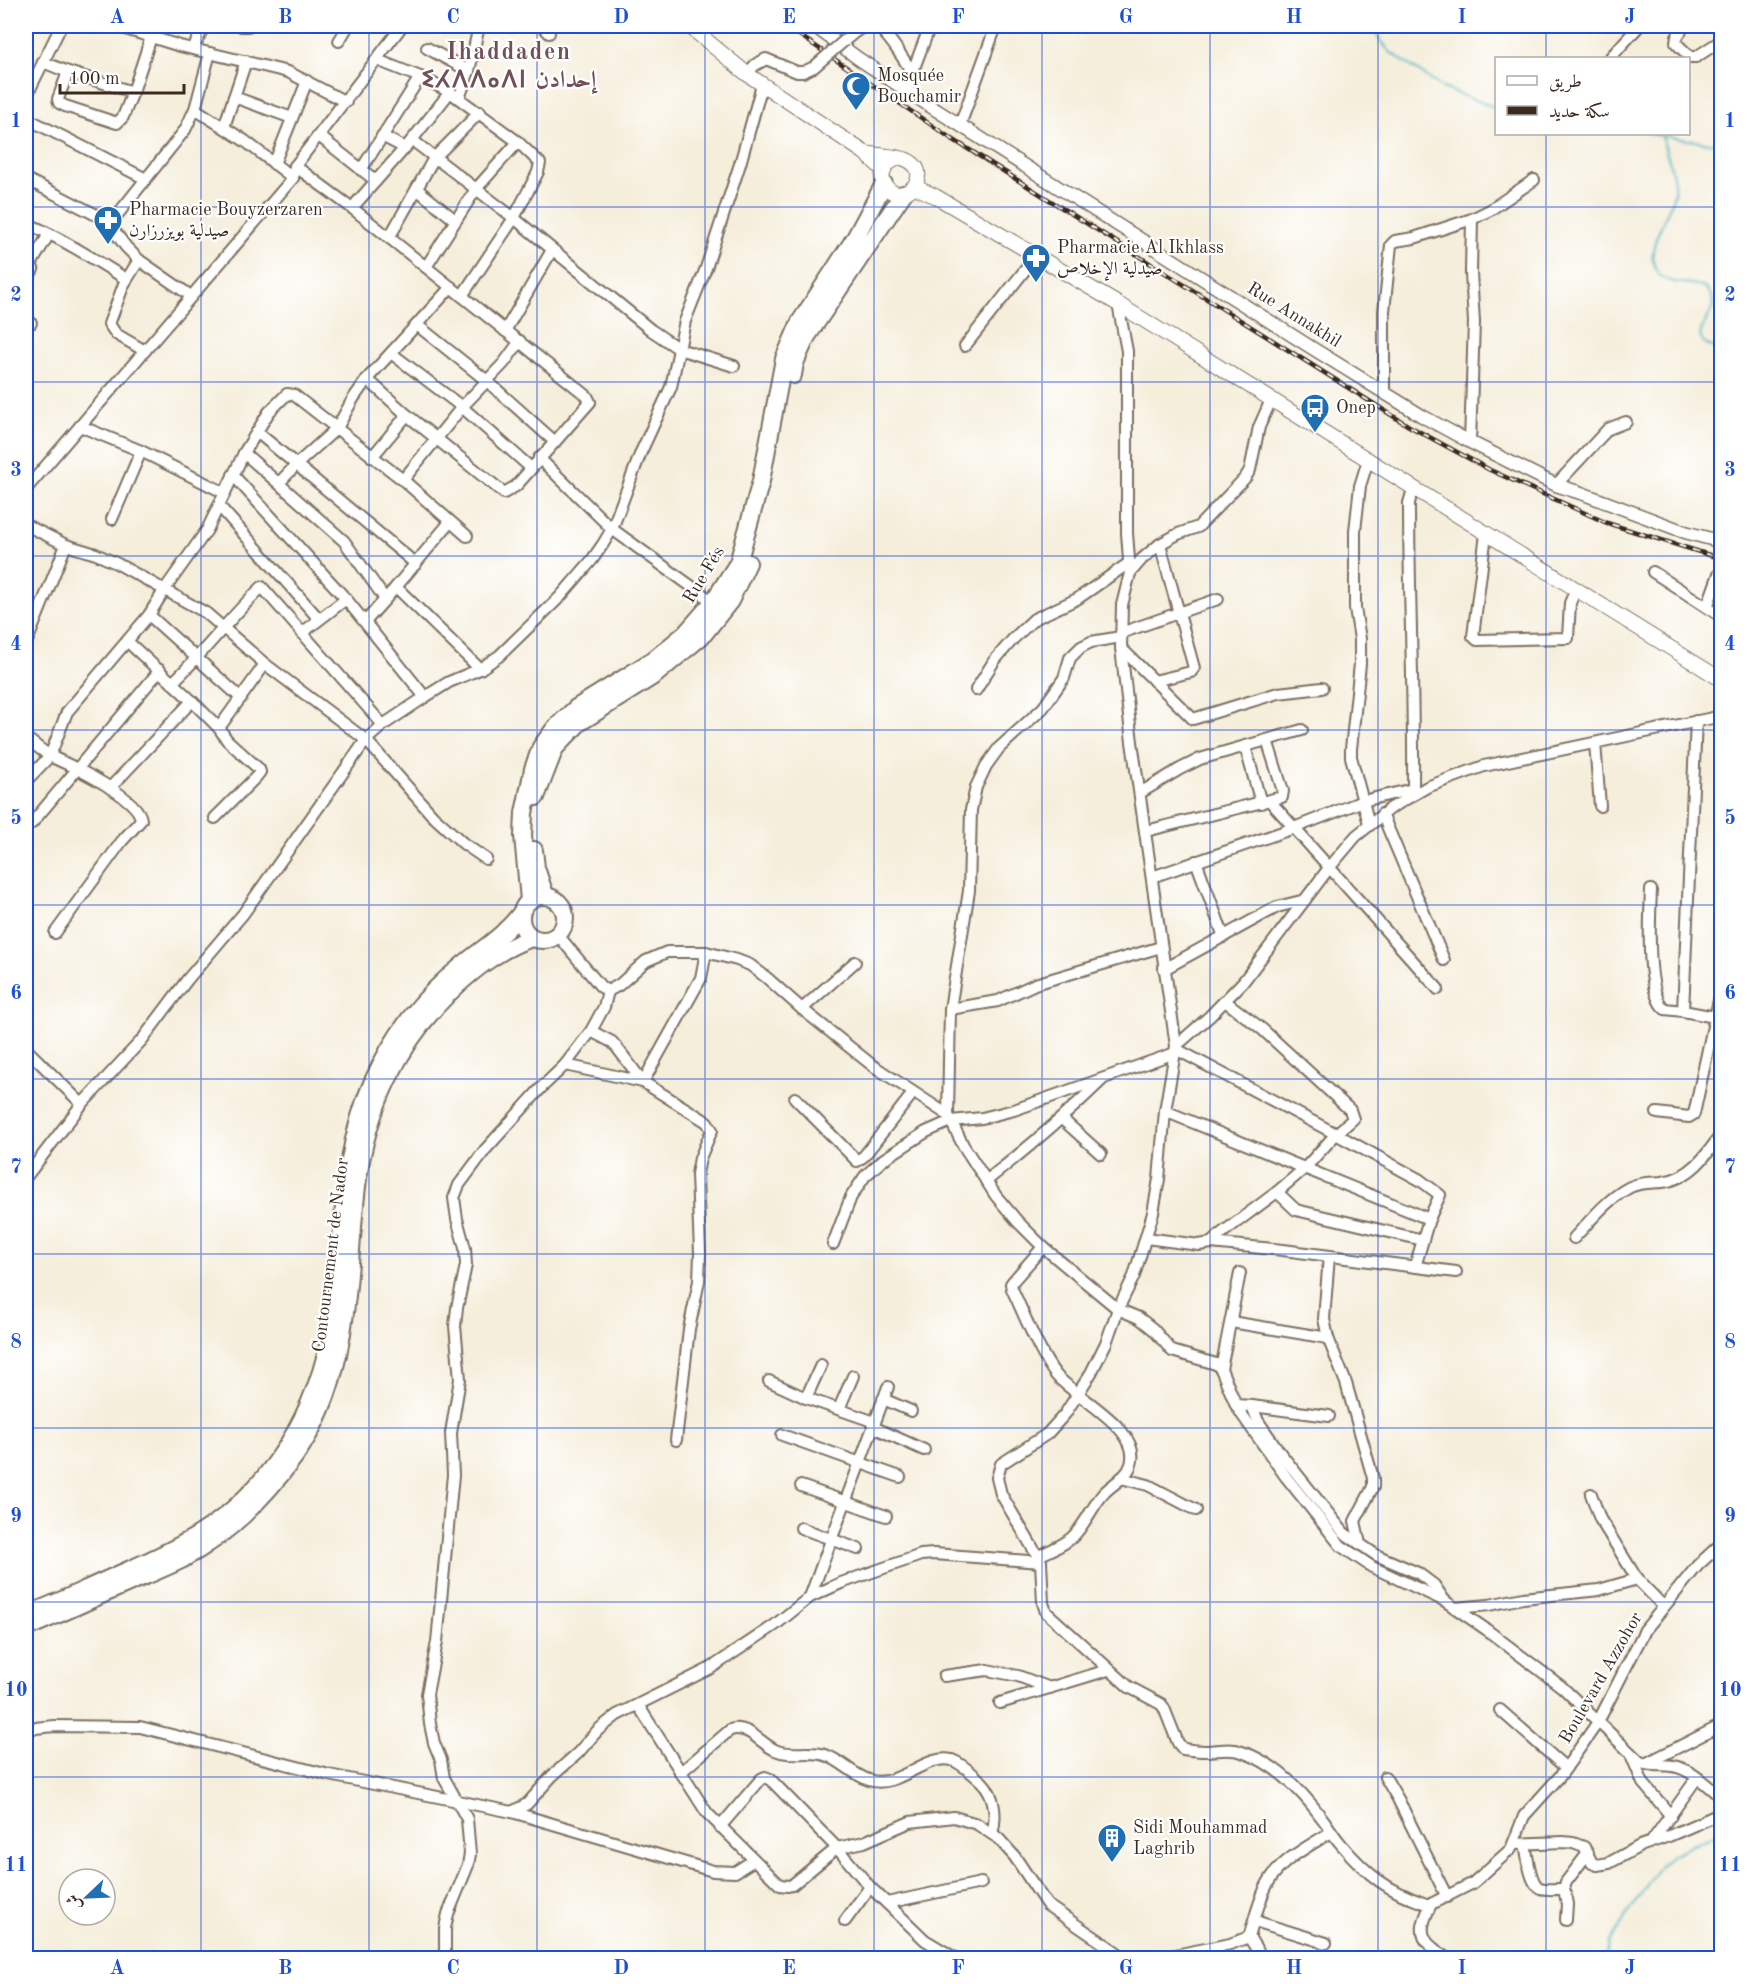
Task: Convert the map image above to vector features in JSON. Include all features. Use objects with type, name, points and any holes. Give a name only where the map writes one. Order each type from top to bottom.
[{"type":"highway","name":"Rue Fés","points":[[525,907],[524,813],[533,769],[542,747],[555,728],[576,708],[653,660],[685,634],[713,603],[738,562],[751,522],[784,359],[800,322],[855,238],[883,177]]},
{"type":"highway","name":"Rue Fés","points":[[545,895],[536,868],[533,837],[537,794],[555,748],[579,723],[663,669],[703,635],[730,601],[752,555],[771,485],[795,363],[806,338],[912,186]]},
{"type":"highway","points":[[545,895],[555,899],[563,906],[566,916],[564,927],[558,935],[550,940],[541,941],[525,932],[521,923],[525,907],[537,896],[545,895]]},
{"type":"highway","name":"Contournement de Nador","points":[[26,1615],[131,1569],[198,1535],[217,1522],[255,1488],[284,1452],[314,1395],[328,1346],[336,1300],[348,1167],[358,1118],[373,1081],[403,1028],[428,996],[458,969],[503,935],[525,907]]},
{"type":"highway","name":"Contournement de Nador","points":[[26,1628],[183,1558],[227,1530],[257,1502],[296,1454],[321,1409],[338,1360],[348,1303],[358,1179],[365,1140],[377,1104],[393,1068],[413,1035],[465,978],[507,948],[532,938]]},
{"type":"main road","points":[[689,26],[762,86],[865,153],[883,177],[889,190],[896,194],[912,186]]},
{"type":"main road","points":[[865,153],[896,159],[903,158],[914,164],[912,186]]},
{"type":"main road","name":"Rue Fés","points":[[883,177],[886,165],[896,159]]},
{"type":"main road","points":[[912,186],[935,196],[1118,304],[1722,680]]},
{"type":"street","points":[[26,97],[61,26]]},
{"type":"street","points":[[116,26],[193,49],[288,72],[346,102]]},
{"type":"street","points":[[193,49],[204,26]]},
{"type":"street","points":[[241,26],[248,26]]},
{"type":"street","points":[[339,40],[348,26]]},
{"type":"street","points":[[26,487],[293,178],[296,166],[402,26]]},
{"type":"street","points":[[352,208],[455,95],[469,71],[479,26]]},
{"type":"street","name":"Rue Annakhil","points":[[814,26],[859,59],[1245,305],[1384,392],[1470,442],[1556,485],[1685,532],[1722,542]]},
{"type":"street","points":[[747,74],[755,64],[762,60],[770,60],[797,72],[803,72],[814,67],[862,28],[873,26],[878,27],[884,33],[912,72]]},
{"type":"street","points":[[906,89],[930,26]]},
{"type":"street","points":[[960,124],[996,26]]},
{"type":"street","points":[[1611,57],[1639,26]]},
{"type":"street","points":[[1684,26],[1676,43],[1690,57],[1696,57],[1722,40]]},
{"type":"street","points":[[68,72],[58,99],[59,103],[117,123],[123,117],[133,92],[150,37]]},
{"type":"street","points":[[427,48],[469,71]]},
{"type":"street","points":[[110,224],[185,130],[195,109],[210,53]]},
{"type":"street","points":[[377,60],[420,77],[455,95],[518,142],[540,163],[514,218],[462,296]]},
{"type":"street","points":[[224,127],[246,61]]},
{"type":"street","points":[[43,62],[133,92]]},
{"type":"street","points":[[361,170],[420,77]]},
{"type":"street","points":[[274,164],[307,81]]},
{"type":"street","points":[[26,1177],[82,1104],[142,1040],[243,914],[366,740],[383,725],[425,697],[449,682],[480,669],[499,656],[560,597],[592,560],[612,529],[641,452],[671,387],[685,321],[740,164],[762,86]]},
{"type":"street","points":[[234,96],[292,118]]},
{"type":"street","points":[[195,109],[224,127],[293,178]]},
{"type":"street","points":[[389,238],[434,158],[480,112]]},
{"type":"street","points":[[26,118],[146,179]]},
{"type":"street","points":[[319,136],[376,181]]},
{"type":"street","points":[[382,136],[408,144],[434,158],[514,218],[636,318],[680,349],[734,366]]},
{"type":"street","points":[[426,267],[476,189],[518,142]]},
{"type":"street","points":[[296,166],[520,341],[590,400],[511,491],[502,493],[367,380]]},
{"type":"street","points":[[26,179],[110,224],[126,247],[139,260],[191,297]]},
{"type":"street","points":[[1384,392],[1384,311],[1391,245],[1395,241],[1414,238],[1472,219],[1490,210],[1534,180]]},
{"type":"street","points":[[418,190],[455,220]]},
{"type":"street","points":[[1470,442],[1474,322],[1471,273],[1472,219]]},
{"type":"street","points":[[26,223],[126,279]]},
{"type":"street","points":[[26,283],[33,270],[28,264],[49,234]]},
{"type":"street","points":[[505,331],[552,250]]},
{"type":"street","points":[[965,346],[1036,256]]},
{"type":"street","points":[[139,260],[126,279],[111,315],[110,327],[116,334],[145,351]]},
{"type":"street","points":[[279,483],[337,428],[353,399],[367,380],[452,287]]},
{"type":"street","points":[[1118,304],[1127,351],[1127,533],[1130,568],[1122,605],[1121,640],[1132,742],[1175,1049],[1165,1111],[1159,1179],[1146,1238],[1134,1276],[1118,1309],[1106,1343],[1079,1393],[1065,1414],[1047,1434],[1007,1459],[998,1468],[997,1483],[1001,1494],[1040,1559],[1042,1603],[1052,1618],[1086,1646],[1108,1670],[1129,1687],[1161,1704],[1178,1743],[1183,1749],[1205,1752],[1232,1749],[1242,1751],[1267,1764],[1292,1784],[1317,1811],[1340,1844],[1377,1880],[1390,1890],[1431,1904],[1421,1932],[1429,1945],[1447,1959]]},
{"type":"street","points":[[417,325],[487,381],[555,442]]},
{"type":"street","points":[[403,480],[462,407],[504,363],[520,341]]},
{"type":"street","points":[[391,353],[462,407],[531,468]]},
{"type":"street","points":[[26,781],[50,756],[67,712],[149,615],[207,530],[244,453],[281,398],[290,393],[403,480],[467,536]]},
{"type":"street","points":[[976,690],[994,661],[1034,619],[1077,599],[1130,568],[1160,544],[1198,527],[1250,470],[1258,427],[1271,400]]},
{"type":"street","points":[[372,457],[408,416]]},
{"type":"street","points":[[1556,485],[1608,429],[1626,422]]},
{"type":"street","points":[[80,426],[141,452],[225,493]]},
{"type":"street","points":[[257,432],[416,564]]},
{"type":"street","points":[[112,519],[141,452]]},
{"type":"street","points":[[244,453],[344,541],[385,599]]},
{"type":"street","points":[[539,458],[612,529],[713,603]]},
{"type":"street","points":[[1368,460],[1360,486],[1355,531],[1355,608],[1360,639],[1360,664],[1351,757],[1369,824]]},
{"type":"street","points":[[232,475],[346,598],[425,697]]},
{"type":"street","points":[[1413,489],[1408,503],[1414,703],[1414,791]]},
{"type":"street","points":[[220,507],[319,619]]},
{"type":"street","points":[[365,622],[450,522]]},
{"type":"street","points":[[26,525],[66,545],[110,560],[206,613],[265,664],[366,740],[433,816],[464,844],[486,859]]},
{"type":"street","points":[[1486,534],[1473,636],[1477,640],[1568,638],[1570,603],[1576,589]]},
{"type":"street","points":[[1154,681],[1191,672],[1193,669],[1160,544]]},
{"type":"street","points":[[26,644],[28,631],[66,545]]},
{"type":"street","points":[[1653,572],[1722,617]]},
{"type":"street","points":[[1707,607],[1719,574],[1722,572]]},
{"type":"street","points":[[172,683],[197,660],[223,627],[277,573]]},
{"type":"street","points":[[262,587],[383,725]]},
{"type":"street","points":[[396,588],[480,669]]},
{"type":"street","points":[[302,633],[346,598]]},
{"type":"street","points":[[1218,599],[1179,613],[1121,640],[1091,642],[1081,647],[1070,658],[1064,678],[1043,708],[999,747],[980,776],[971,810],[969,891],[950,1009],[950,1118],[963,1145],[986,1181],[1017,1222],[1043,1247],[1118,1309],[1153,1329],[1172,1351],[1216,1364],[1221,1369],[1236,1405],[1286,1477],[1341,1546],[1372,1567],[1445,1601],[1455,1608],[1562,1687],[1644,1764],[1680,1767],[1722,1798]]},
{"type":"street","points":[[149,615],[241,698]]},
{"type":"street","points":[[1121,640],[1154,681],[1191,718],[1195,719],[1278,693],[1322,688]]},
{"type":"street","points":[[128,642],[192,700],[219,728],[227,740],[260,770],[215,818]]},
{"type":"street","points":[[219,728],[265,664]]},
{"type":"street","points":[[32,823],[160,670]]},
{"type":"street","points":[[110,788],[192,700]]},
{"type":"street","points":[[1152,877],[1294,828],[1362,801],[1414,791],[1484,766],[1722,716]]},
{"type":"street","points":[[1683,1011],[1696,721]]},
{"type":"street","points":[[1140,793],[1200,759],[1302,730]]},
{"type":"street","points":[[26,738],[50,756],[77,768],[110,788],[137,809],[141,816],[141,820],[122,841],[55,933]]},
{"type":"street","points":[[1146,831],[1282,797],[1283,793],[1267,740]]},
{"type":"street","points":[[1596,742],[1599,806]]},
{"type":"street","points":[[1245,746],[1266,802],[1294,828],[1438,989]]},
{"type":"street","points":[[833,1244],[851,1197],[865,1176],[902,1146],[950,1118],[995,1115],[1104,1077],[1175,1049],[1225,1001],[1253,970],[1329,868],[1356,836],[1414,791]]},
{"type":"street","points":[[1382,814],[1444,960]]},
{"type":"street","points":[[1196,861],[1224,937]]},
{"type":"street","points":[[1651,890],[1649,945],[1658,1001],[1665,1009],[1718,1019]]},
{"type":"street","points":[[1164,969],[1277,907],[1305,900]]},
{"type":"street","points":[[446,1959],[445,1928],[448,1914],[468,1865],[470,1854],[467,1819],[444,1778],[430,1724],[427,1694],[437,1642],[453,1475],[451,1433],[460,1378],[455,1326],[466,1265],[465,1248],[454,1197],[459,1185],[485,1150],[565,1065],[591,1031],[604,1007],[605,989],[558,935]]},
{"type":"street","points":[[950,1009],[998,1001],[1035,984],[1161,947]]},
{"type":"street","points":[[605,989],[619,985],[639,966],[654,957],[674,951],[706,952],[750,965],[872,1065],[950,1118]]},
{"type":"street","points":[[643,1082],[700,978],[706,952]]},
{"type":"street","points":[[802,1009],[855,962]]},
{"type":"street","points":[[1657,1113],[1689,1117],[1696,1111],[1707,1044],[1718,1019],[1722,988]]},
{"type":"street","points":[[1211,1243],[1305,1168],[1353,1119],[1350,1110],[1262,1029],[1225,1001]]},
{"type":"street","points":[[591,1031],[612,1042],[643,1082]]},
{"type":"street","points":[[26,1049],[82,1104]]},
{"type":"street","points":[[1175,1049],[1420,1180],[1440,1195],[1429,1219],[1415,1267]]},
{"type":"street","points":[[565,1065],[643,1082],[707,1122],[712,1130],[700,1158],[697,1174],[699,1281],[689,1329],[676,1440]]},
{"type":"street","points":[[986,1181],[1062,1119],[1104,1077]]},
{"type":"street","points":[[795,1098],[857,1161],[864,1156],[913,1093]]},
{"type":"street","points":[[1165,1111],[1429,1219]]},
{"type":"street","points":[[1062,1119],[1101,1154]]},
{"type":"street","points":[[1574,1238],[1602,1207],[1629,1188],[1644,1182],[1663,1182],[1689,1171],[1709,1152],[1722,1133]]},
{"type":"street","points":[[1277,1192],[1296,1210],[1423,1240]]},
{"type":"street","points":[[1146,1238],[1198,1245],[1211,1243],[1456,1272]]},
{"type":"street","points":[[512,1812],[527,1804],[552,1776],[609,1721],[711,1668],[775,1625],[810,1597],[840,1583],[921,1555],[1040,1559],[1068,1541],[1077,1532],[1110,1486],[1129,1469],[1132,1458],[1130,1441],[1118,1427],[1063,1382],[1053,1370],[1012,1289],[1011,1284],[1043,1247]]},
{"type":"street","points":[[1329,1256],[1324,1319],[1328,1338],[1346,1383],[1374,1478],[1372,1487],[1355,1521],[1360,1544]]},
{"type":"street","points":[[1221,1369],[1240,1273]]},
{"type":"street","points":[[1231,1322],[1328,1338]]},
{"type":"street","points":[[806,1398],[820,1365]]},
{"type":"street","points":[[839,1409],[853,1377]]},
{"type":"street","points":[[769,1381],[874,1424],[924,1450]]},
{"type":"street","points":[[810,1597],[888,1387]]},
{"type":"street","points":[[883,1399],[911,1411]]},
{"type":"street","points":[[1236,1405],[1329,1416]]},
{"type":"street","points":[[1252,1406],[1258,1421],[1281,1454],[1344,1533],[1376,1555],[1418,1573],[1434,1585],[1445,1601]]},
{"type":"street","points":[[782,1435],[900,1477]]},
{"type":"street","points":[[1121,1478],[1148,1485],[1196,1510]]},
{"type":"street","points":[[801,1486],[886,1516]]},
{"type":"street","points":[[1591,1494],[1600,1520],[1636,1579],[1663,1606]]},
{"type":"street","points":[[801,1528],[858,1549]]},
{"type":"street","name":"Boulevard Azzohor","points":[[1431,1904],[1473,1882],[1519,1844],[1524,1816],[1566,1768],[1598,1722],[1645,1630],[1698,1564],[1722,1543]]},
{"type":"street","points":[[1455,1608],[1599,1590],[1636,1579]]},
{"type":"street","points":[[944,1676],[987,1670],[1018,1676],[1050,1688]]},
{"type":"street","points":[[1000,1704],[1108,1670]]},
{"type":"street","points":[[638,1705],[706,1813],[780,1885],[788,1887],[837,1848],[864,1842],[910,1822],[954,1817],[977,1824],[1002,1841],[1047,1905],[1125,1959]]},
{"type":"street","points":[[1500,1710],[1566,1768]]},
{"type":"street","points":[[26,1729],[92,1725],[140,1727],[285,1765],[512,1812],[713,1871],[735,1872],[754,1860]]},
{"type":"street","points":[[1644,1764],[1718,1727]]},
{"type":"street","points":[[680,1773],[730,1730],[740,1728],[778,1751],[826,1756],[864,1778],[877,1782],[890,1781],[940,1759],[950,1760],[959,1763],[985,1785],[992,1797],[994,1814],[992,1834]]},
{"type":"street","points":[[1631,1754],[1643,1783],[1671,1816]]},
{"type":"street","points":[[720,1827],[761,1779],[765,1777],[770,1779],[837,1848],[870,1887],[926,1940],[955,1959]]},
{"type":"street","points":[[1385,1777],[1447,1897]]},
{"type":"street","points":[[1652,1841],[1697,1778]]},
{"type":"street","points":[[1564,1889],[1540,1888],[1536,1884],[1519,1844],[1573,1843],[1584,1847],[1592,1863],[1601,1864],[1722,1813]]},
{"type":"street","points":[[1160,1959],[1230,1944],[1249,1937],[1264,1892],[1273,1876],[1287,1861],[1332,1832]]},
{"type":"street","points":[[1566,1920],[1568,1904],[1564,1889],[1566,1882],[1588,1853]]},
{"type":"street","points":[[887,1903],[981,1883]]},
{"type":"street","points":[[845,1921],[870,1887]]},
{"type":"street","points":[[1255,1921],[1326,1943]]},
{"type":"street","points":[[1249,1937],[1262,1959]]},
{"type":"waterway","points":[[1369,26],[1390,52],[1443,88],[1495,108]]},
{"type":"waterway","points":[[1656,135],[1722,145]]},
{"type":"waterway","points":[[1662,135],[1672,173],[1674,194],[1658,232],[1653,263],[1663,278],[1695,284],[1708,291],[1713,306],[1700,334],[1702,340],[1722,350]]},
{"type":"waterway","points":[[1606,1958],[1609,1943],[1660,1865],[1672,1855],[1722,1831]]},
{"type":"railway","points":[[786,26],[949,137],[1409,426],[1490,470],[1607,523],[1722,559]]},
{"type":"place","name":"Mosquée Bouchamir","points":[[856,112]]},
{"type":"place","name":"Pharmacie Bouyzerzaren صيدلية بويزرزارن","points":[[108,246]]},
{"type":"place","name":"Pharmacie Al Ikhlass صيدلية الإخلاص","points":[[1036,284]]},
{"type":"place","name":"Onep","points":[[1315,434]]},
{"type":"place","name":"Sidi Mouhammad Laghrib","points":[[1112,1864]]},
{"type":"district","name":"Ihaddaden ⵉⵃⴷⴷⴰⴷⵏ إحدادن","points":[[509,67]]}]
